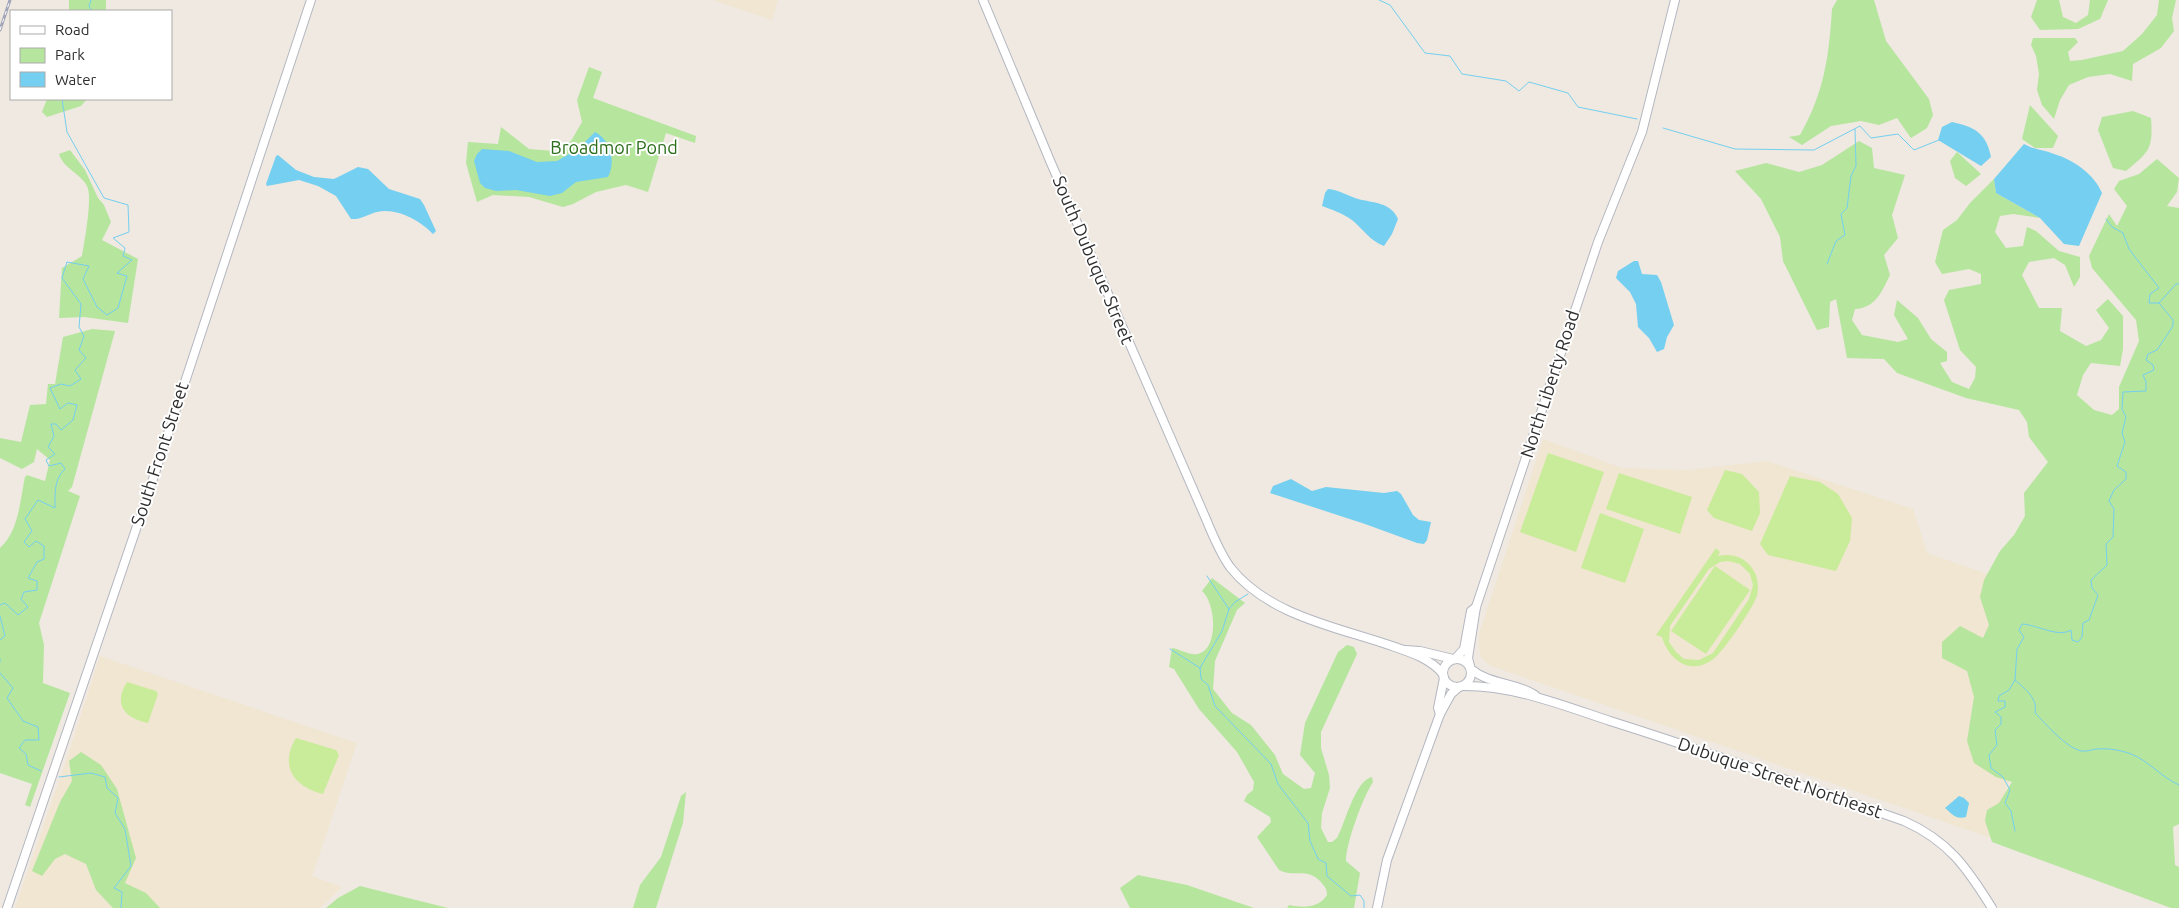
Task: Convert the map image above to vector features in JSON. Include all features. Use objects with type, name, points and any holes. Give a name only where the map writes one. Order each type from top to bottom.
[{"type":"main road","name":"South Front Street","points":[[7,908],[151,485],[311,0]]},
{"type":"main road","name":"South Dubuque Street","points":[[984,0],[1051,164],[1220,552],[1230,567],[1263,598],[1293,613],[1403,650]]},
{"type":"main road","name":"North Liberty Road","points":[[1470,667],[1468,658],[1476,607],[1598,242],[1645,123],[1675,0]]},
{"type":"main road","name":"North Liberty Road","points":[[1454,659],[1464,649],[1471,611],[1476,607]]},
{"type":"main road","points":[[1377,908],[1387,860],[1440,714],[1451,694],[1470,681],[1470,667],[1464,660],[1420,651],[1403,650]]},
{"type":"main road","points":[[1403,650],[1430,662],[1450,685],[1461,687]]},
{"type":"main road","points":[[1440,714],[1438,708],[1443,676],[1446,665],[1454,659]]},
{"type":"main road","name":"Dubuque Street Northeast","points":[[1470,667],[1482,678],[1516,686],[1536,696],[1705,752],[1914,826],[1934,837],[1953,853],[1967,869],[1992,908]]},
{"type":"main road","name":"Dubuque Street Northeast","points":[[1461,687],[1484,687],[1536,696]]},
{"type":"shaded area","points":[[713,0],[778,0],[772,20]]},
{"type":"shaded area","points":[[1543,439],[1622,468],[1688,470],[1767,461],[1913,509],[1927,553],[2066,601],[1991,838],[1491,666],[1482,659],[1479,649],[1479,634]]},
{"type":"shaded area","points":[[100,656],[357,743],[312,876],[342,887],[320,908],[15,908]]},
{"type":"green space","points":[[69,0],[106,0],[106,10],[69,10]]},
{"type":"green space","points":[[1837,0],[1874,0],[1886,41],[1929,99],[1933,115],[1927,128],[1911,138],[1897,118],[1879,125],[1861,121],[1831,126],[1802,145],[1789,137],[1800,135],[1815,104],[1827,59],[1832,9]]},
{"type":"green space","points":[[2037,0],[2059,0],[2063,17],[2076,23],[2088,15],[2090,0],[2108,0],[2100,19],[2078,29],[2040,30],[2031,17]]},
{"type":"green space","points":[[2159,0],[2176,0],[2172,18],[2174,31],[2161,48],[2133,64],[2132,81],[2110,74],[2088,77],[2069,85],[2060,100],[2054,119],[2042,105],[2037,90],[2039,74],[2036,56],[2031,45],[2033,38],[2075,38],[2078,42],[2068,52],[2070,61],[2123,51],[2142,34],[2157,15]]},
{"type":"green space","name":"Broadmor Pond","points":[[589,67],[602,72],[593,98],[696,136],[695,143],[666,133],[648,192],[626,185],[596,192],[563,207],[529,197],[493,195],[477,202],[466,163],[468,142],[498,144],[501,127],[529,149],[554,151],[571,141],[582,122],[577,100]]},
{"type":"green space","points":[[47,100],[86,100],[81,106],[47,117],[42,112]]},
{"type":"green space","points":[[2030,105],[2058,136],[2053,148],[2035,148],[2022,139]]},
{"type":"green space","points":[[2133,111],[2151,118],[2151,137],[2148,149],[2126,171],[2113,168],[2098,130],[2102,117]]},
{"type":"green space","points":[[1859,141],[1872,148],[1874,168],[1905,175],[1892,215],[1898,238],[1884,255],[1890,275],[1877,298],[1868,306],[1855,309],[1852,320],[1862,335],[1898,342],[1908,339],[1894,315],[1897,300],[1918,318],[1931,339],[1947,352],[1947,361],[1940,363],[1952,382],[1969,389],[1975,378],[1976,367],[1960,350],[1944,300],[1949,290],[1981,284],[1981,274],[1969,269],[1942,274],[1935,262],[1943,230],[1957,220],[1970,203],[1994,179],[1996,193],[2040,218],[2013,214],[2000,216],[1995,232],[2006,248],[2023,246],[2027,227],[2036,231],[2059,251],[2080,257],[2080,277],[2074,287],[2065,265],[2054,258],[2029,262],[2022,275],[2039,308],[2062,308],[2060,331],[2086,346],[2101,340],[2109,328],[2096,310],[2108,299],[2123,316],[2123,349],[2120,366],[2091,363],[2083,375],[2077,395],[2094,410],[2112,415],[2119,409],[2119,387],[2139,341],[2136,320],[2092,268],[2089,256],[2109,214],[2117,226],[2127,206],[2114,189],[2119,181],[2139,174],[2157,159],[2179,178],[2177,192],[2167,206],[2179,208],[2179,824],[2173,827],[2175,865],[2179,867],[2179,908],[2171,908],[1992,842],[1985,821],[1987,810],[1999,803],[2012,782],[1996,777],[1974,763],[1967,741],[1974,697],[1967,671],[1942,658],[1942,642],[1960,626],[1983,638],[1989,625],[1980,597],[1984,580],[2000,551],[2014,535],[2025,516],[2024,493],[2048,462],[2029,437],[2027,422],[2019,410],[1966,398],[1897,373],[1884,359],[1847,358],[1836,299],[1830,302],[1829,327],[1817,330],[1783,261],[1780,237],[1761,199],[1735,171],[1766,163],[1799,172],[1822,165]]},
{"type":"green space","points":[[70,150],[85,170],[111,222],[102,240],[138,259],[128,323],[84,317],[59,318],[62,268],[82,256],[89,210],[87,186],[65,164],[59,154]]},
{"type":"green space","points":[[1957,152],[1981,174],[1966,186],[1955,178],[1950,161]]},
{"type":"green space","points":[[92,329],[115,331],[72,487],[68,491],[80,496],[39,623],[44,645],[43,683],[70,693],[30,807],[25,805],[32,784],[0,773],[0,548],[15,524],[25,477],[27,475],[45,481],[50,460],[37,449],[34,462],[22,469],[0,458],[0,438],[21,442],[30,405],[46,404],[48,384],[55,384],[63,337]]},
{"type":"green space","points":[[1548,453],[1604,472],[1576,552],[1520,532]]},
{"type":"green space","points":[[1725,470],[1742,474],[1759,492],[1760,513],[1752,531],[1714,518],[1707,510]]},
{"type":"green space","points":[[1619,473],[1692,497],[1680,534],[1606,509]]},
{"type":"green space","points":[[1790,476],[1820,482],[1838,494],[1852,518],[1850,541],[1836,571],[1768,555],[1760,544]]},
{"type":"green space","points":[[1600,513],[1644,529],[1625,583],[1581,568]]},
{"type":"green space","points":[[1716,548],[1720,552],[1718,556],[1727,555],[1743,559],[1754,571],[1757,578],[1757,596],[1737,630],[1712,660],[1704,665],[1696,666],[1688,666],[1681,663],[1669,652],[1662,637],[1656,635]],"holes":[[[1728,561],[1740,564],[1750,574],[1753,585],[1749,599],[1713,653],[1699,660],[1684,659],[1669,642],[1670,626],[1709,569],[1720,562]]]},
{"type":"green space","points":[[1715,566],[1750,590],[1706,654],[1671,631]]},
{"type":"green space","points":[[1212,578],[1245,603],[1237,610],[1215,661],[1213,689],[1232,713],[1251,725],[1275,755],[1283,774],[1304,789],[1311,788],[1315,773],[1300,755],[1305,723],[1338,652],[1347,645],[1354,647],[1357,654],[1321,732],[1321,748],[1329,775],[1330,788],[1322,813],[1321,828],[1328,842],[1332,842],[1337,838],[1360,786],[1372,777],[1373,782],[1356,820],[1347,853],[1346,861],[1360,873],[1354,908],[1287,908],[1289,905],[1306,907],[1315,905],[1327,895],[1326,889],[1320,881],[1310,874],[1290,873],[1279,870],[1257,837],[1271,822],[1270,817],[1244,801],[1253,790],[1254,782],[1237,752],[1199,709],[1174,669],[1169,667],[1172,648],[1198,654],[1205,650],[1209,644],[1212,635],[1212,615],[1207,597],[1202,591]]},
{"type":"green space","points":[[127,682],[156,691],[158,694],[148,723],[133,718],[123,709],[121,697]]},
{"type":"green space","points":[[296,738],[336,750],[339,755],[323,794],[304,786],[292,774],[289,758]]},
{"type":"green space","points":[[81,752],[101,765],[117,789],[136,858],[125,883],[146,893],[160,908],[113,908],[96,890],[86,864],[65,854],[55,859],[42,876],[32,871],[60,802],[72,781],[69,761]]},
{"type":"green space","points":[[686,792],[683,823],[656,908],[633,908],[640,885],[661,857],[681,796]]},
{"type":"green space","points":[[1138,875],[1187,885],[1254,908],[1130,908],[1120,888]]},
{"type":"green space","points":[[360,886],[448,908],[326,908],[338,898]]},
{"type":"water","points":[[1952,122],[1967,126],[1983,137],[1991,157],[1981,166],[1938,140],[1942,127]]},
{"type":"water","points":[[595,132],[605,140],[612,158],[608,177],[576,182],[562,193],[550,196],[516,190],[496,191],[485,188],[480,183],[474,161],[482,149],[509,151],[537,162],[557,161],[578,149]]},
{"type":"water","points":[[2024,144],[2076,164],[2089,174],[2102,193],[2079,246],[2064,244],[2040,218],[1996,193],[1994,179]]},
{"type":"water","points":[[278,155],[296,170],[314,177],[334,179],[358,167],[368,169],[389,189],[420,199],[436,231],[433,234],[422,224],[400,213],[384,211],[351,219],[336,196],[318,186],[299,180],[267,186],[266,184]]},
{"type":"water","points":[[1328,189],[1381,204],[1395,213],[1398,219],[1392,234],[1384,246],[1371,238],[1356,223],[1322,206]]},
{"type":"water","points":[[1634,261],[1638,261],[1642,274],[1657,275],[1661,282],[1674,325],[1667,337],[1664,349],[1657,352],[1649,338],[1638,327],[1636,304],[1630,292],[1616,278],[1618,271]]},
{"type":"water","points":[[1291,479],[1312,491],[1326,487],[1384,493],[1397,491],[1401,494],[1413,515],[1419,520],[1431,522],[1427,540],[1424,544],[1417,543],[1270,493],[1273,486]]},
{"type":"water","points":[[1959,796],[1969,803],[1966,817],[1963,818],[1957,817],[1945,808]]},
{"type":"waterway","points":[[91,0],[89,6],[91,10]]},
{"type":"waterway","points":[[1379,0],[1390,5],[1425,53],[1450,56],[1462,74],[1506,81],[1519,91],[1529,82],[1568,93],[1578,107],[1637,119]]},
{"type":"waterway","points":[[0,605],[5,603],[18,615],[28,607],[21,599],[24,592],[37,590],[37,581],[28,578],[37,562],[44,559],[44,546],[36,541],[29,547],[24,542],[32,531],[25,519],[38,500],[55,508],[57,482],[65,469],[61,463],[49,466],[46,460],[55,454],[48,447],[54,436],[51,424],[56,424],[61,430],[73,420],[77,405],[68,403],[60,409],[50,388],[61,384],[70,386],[81,379],[75,370],[86,358],[79,350],[84,336],[79,327],[81,304],[62,278],[67,262],[89,266],[83,279],[97,307],[107,315],[118,308],[127,276],[117,273],[132,260],[123,256],[125,248],[113,238],[129,232],[128,205],[104,198],[67,132],[62,100]]},
{"type":"waterway","points":[[1663,128],[1735,149],[1814,150],[1860,126],[1871,138],[1898,134],[1914,150],[1939,140]]},
{"type":"waterway","points":[[1827,264],[1836,241],[1845,235],[1841,214],[1847,208],[1851,176],[1856,166],[1855,129]]},
{"type":"waterway","points":[[2106,219],[2112,227],[2123,233],[2129,249],[2159,288],[2150,294],[2149,303],[2159,303]]},
{"type":"waterway","points":[[2179,284],[2176,284],[2159,303],[2173,320],[2173,326],[2157,350],[2148,354],[2146,360],[2153,365],[2154,370],[2143,375],[2146,382],[2146,391],[2123,392],[2122,409],[2126,417],[2122,433],[2125,442],[2117,466],[2126,472],[2126,479],[2114,490],[2109,501],[2114,509],[2113,537],[2106,544],[2107,565],[2091,580],[2092,588],[2098,595],[2089,620],[2083,623],[2082,637],[2078,642],[2072,640],[2071,630],[2060,633],[2022,624],[2019,630],[2024,637],[2017,649],[2015,680],[2033,698],[2035,713],[2070,746],[2082,751],[2106,749],[2119,750],[2131,754],[2179,785]]},
{"type":"waterway","points":[[1207,576],[1229,609]]},
{"type":"waterway","points":[[1248,594],[1235,602],[1229,609],[1222,631],[1200,668],[1201,679],[1208,685],[1215,706],[1271,764],[1278,784],[1308,823],[1310,841],[1318,859],[1326,863],[1327,876],[1351,896],[1360,895],[1364,901],[1364,908]]},
{"type":"waterway","points":[[0,616],[5,636],[0,640]]},
{"type":"waterway","points":[[1170,649],[1200,668]]},
{"type":"waterway","points":[[0,673],[13,688],[7,698],[23,721],[38,727],[39,740],[25,740],[19,748],[26,754],[28,765],[41,771]]},
{"type":"waterway","points":[[2015,680],[2009,690],[1999,696],[1998,701],[2005,701],[2005,707],[1995,712],[2001,717],[2001,724],[1995,730],[1997,745],[1989,755],[1991,768],[2003,777],[2010,790],[2005,803],[2011,811],[2015,831]]},
{"type":"waterway","points":[[59,777],[91,773],[105,777],[107,788],[118,798],[115,813],[125,829],[131,866],[114,888],[122,892],[121,908]]},
{"type":"railway","points":[[0,30],[10,0]]}]
